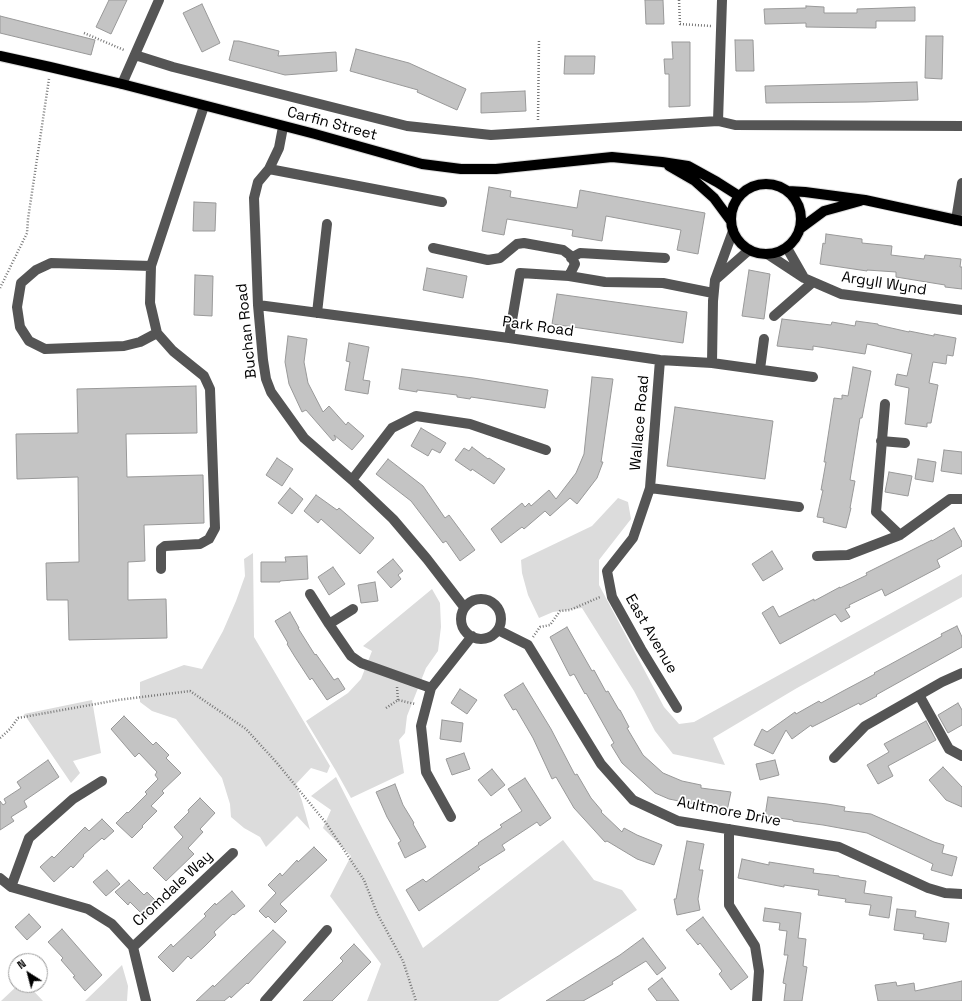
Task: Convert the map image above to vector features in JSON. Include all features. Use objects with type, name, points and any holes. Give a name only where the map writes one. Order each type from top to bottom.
[{"type":"main road","name":"Carfin Street","points":[[0,56],[50,66],[122,84],[422,164],[461,169],[496,168],[612,157],[662,162],[688,166],[739,196]]},
{"type":"main road","name":"Carfin Street","points":[[662,162],[695,180],[714,198],[731,221]]},
{"type":"main road","points":[[763,183],[775,184],[783,187],[796,198],[801,209],[801,228],[796,239],[787,248],[776,254],[757,254],[749,250],[739,242],[733,231],[731,221],[734,204],[739,196],[746,190],[763,183]]},
{"type":"main road","points":[[788,191],[865,200],[959,220]]},
{"type":"main road","points":[[801,228],[824,212],[865,200]]},
{"type":"street","points":[[122,84],[159,0]]},
{"type":"street","points":[[718,121],[722,0]]},
{"type":"street","points":[[135,55],[173,67],[407,126],[491,135],[718,121],[735,125],[962,126]]},
{"type":"street","points":[[161,569],[161,549],[165,546],[200,544],[209,539],[215,528],[210,389],[204,376],[173,351],[158,333],[150,303],[151,266],[204,106]]},
{"type":"street","name":"Buchan Road","points":[[283,127],[279,148],[270,169],[258,182],[254,198],[258,305],[263,360],[270,392],[304,438],[352,480],[393,519],[427,559],[464,607]]},
{"type":"street","points":[[270,169],[442,202]]},
{"type":"street","points":[[959,220],[962,183]]},
{"type":"street","points":[[317,313],[328,224]]},
{"type":"street","points":[[712,363],[715,280],[733,231]]},
{"type":"street","points":[[433,248],[488,260],[500,258],[517,244],[524,243],[563,250],[575,264],[569,276]]},
{"type":"street","points":[[774,316],[809,280],[787,248]]},
{"type":"street","points":[[715,280],[749,250]]},
{"type":"street","points":[[571,258],[580,253],[665,258]]},
{"type":"street","name":"Argyll Wynd","points":[[769,255],[809,280],[840,294],[962,310]]},
{"type":"street","points":[[151,266],[51,263],[36,270],[21,283],[17,306],[20,327],[29,341],[45,349],[124,346],[140,342],[158,333]]},
{"type":"street","points":[[509,338],[520,274],[569,276],[605,282],[663,283],[714,293]]},
{"type":"street","name":"Park Road","points":[[258,305],[509,338],[660,360],[712,363],[813,377]]},
{"type":"street","points":[[760,369],[764,339]]},
{"type":"street","name":"Wallace Road","points":[[650,488],[660,360]]},
{"type":"street","points":[[885,404],[876,512],[900,535]]},
{"type":"street","points":[[352,480],[392,428],[416,416],[470,424],[546,450]]},
{"type":"street","points":[[882,440],[905,443]]},
{"type":"street","points":[[650,488],[799,507]]},
{"type":"street","name":"East Avenue","points":[[650,488],[633,538],[607,571],[612,597],[641,649],[677,708]]},
{"type":"street","points":[[817,556],[848,556],[900,535],[950,499],[962,499]]},
{"type":"street","points":[[310,594],[351,656],[362,663],[431,688]]},
{"type":"street","points":[[476,599],[490,600],[500,611],[501,618],[498,630],[491,636],[484,639],[477,638],[466,632],[461,623],[461,616],[464,607],[476,599]]},
{"type":"street","points":[[329,624],[353,609]]},
{"type":"street","points":[[498,630],[528,645]]},
{"type":"street","points":[[451,817],[426,772],[421,726],[431,688],[472,636]]},
{"type":"street","name":"Aultmore Drive","points":[[528,645],[601,764],[633,800],[678,821],[839,847],[928,888],[945,894],[962,894]]},
{"type":"street","points":[[834,758],[866,726],[919,695],[962,673]]},
{"type":"street","points":[[919,695],[949,749],[962,756]]},
{"type":"street","points":[[11,887],[29,838],[72,799],[102,781]]},
{"type":"street","points":[[729,829],[729,905],[755,946],[759,971],[757,1001]]},
{"type":"street","name":"Cromdale Way","points":[[133,947],[233,853]]},
{"type":"street","points":[[0,878],[11,887],[88,909],[112,924],[133,947],[146,1001]]},
{"type":"street","points":[[265,1001],[327,930]]},
{"type":"path","points":[[679,0],[680,24],[721,27]]},
{"type":"path","points":[[84,32],[135,55]]},
{"type":"path","points":[[538,39],[538,132]]},
{"type":"path","points":[[0,288],[27,233],[50,66]]},
{"type":"path","points":[[528,645],[540,627],[550,625],[560,611],[570,610],[611,591]]},
{"type":"path","points":[[0,738],[10,729],[18,718],[118,700],[190,691],[246,729],[277,763],[326,823],[364,880],[377,913],[403,961],[416,1001]]},
{"type":"path","points":[[386,708],[398,700],[426,706]]},
{"type":"shaded area","points":[[618,498],[628,502],[631,519],[599,560],[599,585],[664,707],[679,724],[694,722],[962,574],[962,597],[797,688],[713,738],[725,765],[673,754],[655,731],[634,691],[582,608],[553,612],[539,618],[528,595],[522,573],[521,560],[592,526]]},
{"type":"shaded area","points":[[253,553],[254,637],[330,766],[327,773],[311,768],[296,784],[310,830],[297,816],[266,847],[260,837],[244,828],[231,817],[230,804],[222,778],[176,719],[152,711],[140,702],[140,682],[184,665],[202,669],[223,631],[236,601],[245,576],[244,559]]},
{"type":"shaded area","points":[[432,589],[440,603],[441,627],[438,651],[426,668],[407,716],[405,733],[399,740],[404,773],[351,798],[306,721],[348,693],[361,679],[372,651],[363,646]]},
{"type":"shaded area","points":[[92,700],[101,753],[73,761],[80,773],[71,783],[24,714]]},
{"type":"shaded area","points":[[336,777],[423,948],[563,840],[594,880],[622,890],[637,910],[498,1001],[367,1001],[381,964],[330,896],[351,856],[323,828],[331,810],[311,796]]},
{"type":"shaded area","points":[[122,965],[128,986],[127,1001],[85,1001]]},
{"type":"shaded area","points":[[10,993],[36,993],[43,1001],[1,1001]]},
{"type":"building","points":[[109,0],[127,0],[111,34],[96,27]]},
{"type":"building","points":[[645,0],[663,0],[664,24],[646,24]]},
{"type":"building","points":[[202,4],[220,43],[202,52],[183,13]]},
{"type":"building","points":[[806,6],[824,7],[824,13],[857,13],[857,9],[915,7],[915,21],[876,21],[876,28],[806,27],[806,23],[765,24],[764,9],[806,8]]},
{"type":"building","points":[[0,16],[95,40],[91,55],[0,33]]},
{"type":"building","points":[[926,36],[943,36],[942,79],[925,78]]},
{"type":"building","points":[[735,40],[753,40],[754,71],[736,71]]},
{"type":"building","points":[[234,41],[279,51],[278,56],[336,52],[337,71],[285,75],[229,60]]},
{"type":"building","points":[[672,42],[690,42],[690,106],[669,107],[669,74],[665,74],[664,59],[673,59]]},
{"type":"building","points":[[356,49],[409,63],[466,89],[457,110],[417,92],[418,90],[350,71]]},
{"type":"building","points":[[565,56],[595,56],[594,74],[564,74]]},
{"type":"building","points":[[917,82],[918,100],[766,103],[765,86]]},
{"type":"building","points":[[525,91],[526,111],[481,113],[481,93]]},
{"type":"building","points":[[489,187],[511,191],[510,197],[577,208],[580,190],[705,213],[698,254],[677,250],[681,230],[606,216],[602,241],[572,236],[573,230],[507,219],[504,235],[482,231]]},
{"type":"building","points":[[194,202],[216,203],[215,231],[193,231]]},
{"type":"building","points":[[826,234],[862,239],[862,243],[892,246],[891,255],[924,259],[925,255],[961,259],[960,267],[962,267],[962,289],[896,277],[896,272],[867,271],[820,264]]},
{"type":"building","points":[[427,268],[467,276],[463,298],[423,290]]},
{"type":"building","points":[[749,270],[770,274],[764,319],[742,316]]},
{"type":"building","points":[[195,275],[213,276],[212,316],[194,315]]},
{"type":"building","points":[[557,294],[687,312],[683,343],[552,324]]},
{"type":"building","points":[[782,319],[831,325],[832,322],[855,326],[856,321],[878,324],[909,332],[956,338],[953,356],[947,355],[946,364],[933,362],[929,383],[938,385],[931,423],[927,423],[927,427],[905,424],[909,388],[895,385],[897,374],[907,376],[912,354],[867,344],[865,354],[813,346],[813,350],[777,346]]},
{"type":"building","points":[[288,336],[307,339],[304,362],[308,383],[323,412],[329,406],[346,425],[348,422],[364,436],[352,450],[334,435],[336,439],[333,441],[306,410],[302,412],[289,384],[285,362]]},
{"type":"building","points":[[349,343],[369,347],[363,380],[370,381],[368,394],[345,390],[350,362],[346,361]]},
{"type":"building","points":[[853,367],[871,371],[862,418],[860,418],[850,480],[855,481],[846,528],[823,522],[824,518],[817,517],[823,490],[821,490],[826,462],[824,462],[834,398],[842,399],[842,395],[848,396]]},
{"type":"building","points":[[402,369],[548,390],[545,408],[471,397],[470,399],[457,397],[457,395],[399,389]]},
{"type":"building","points":[[592,377],[613,379],[601,462],[603,462],[597,478],[577,504],[570,498],[550,516],[545,511],[524,529],[522,527],[501,543],[491,529],[522,503],[525,507],[529,503],[531,506],[549,490],[556,499],[576,473],[584,454]]},
{"type":"building","points":[[196,386],[197,433],[126,434],[127,477],[203,475],[204,523],[144,525],[145,561],[128,562],[128,600],[166,599],[167,638],[69,640],[68,600],[47,600],[46,563],[79,562],[78,477],[17,479],[16,434],[78,433],[77,389]]},
{"type":"building","points":[[675,407],[773,421],[765,479],[667,466]]},
{"type":"building","points":[[421,428],[446,443],[440,453],[432,449],[428,456],[411,446]]},
{"type":"building","points":[[472,447],[505,469],[494,484],[472,469],[471,471],[455,460],[464,448],[469,451]]},
{"type":"building","points":[[944,450],[962,452],[962,474],[941,471]]},
{"type":"building","points":[[277,458],[293,469],[282,486],[266,475]]},
{"type":"building","points":[[388,459],[423,486],[445,518],[449,515],[475,550],[460,561],[446,541],[443,543],[411,501],[376,474]]},
{"type":"building","points":[[918,459],[936,462],[933,482],[915,479]]},
{"type":"building","points":[[889,472],[912,476],[908,496],[885,492]]},
{"type":"building","points":[[290,488],[303,499],[292,514],[278,503]]},
{"type":"building","points":[[316,495],[337,510],[339,508],[374,538],[360,554],[321,519],[318,523],[304,511]]},
{"type":"building","points":[[954,528],[962,542],[962,546],[937,560],[940,567],[885,596],[882,589],[849,605],[850,607],[845,609],[850,617],[841,622],[835,614],[780,644],[762,613],[773,606],[779,617],[867,575],[866,573],[932,541]]},
{"type":"building","points":[[772,551],[783,569],[763,581],[752,564]]},
{"type":"building","points":[[307,556],[308,579],[280,582],[261,582],[261,562],[286,562],[285,557]]},
{"type":"building","points":[[393,559],[403,571],[398,575],[401,579],[391,588],[377,572]]},
{"type":"building","points":[[333,567],[345,584],[329,595],[318,577]]},
{"type":"building","points":[[375,582],[378,601],[361,603],[358,585]]},
{"type":"building","points":[[290,612],[315,655],[316,654],[334,680],[338,678],[345,689],[327,700],[312,678],[310,680],[287,644],[288,643],[275,621]]},
{"type":"building","points":[[957,626],[962,637],[962,647],[860,705],[859,703],[812,727],[811,725],[792,739],[786,730],[773,754],[754,745],[762,729],[767,732],[795,712],[796,714],[819,701],[821,703],[875,674],[874,673],[942,636],[941,634]]},
{"type":"building","points":[[567,627],[592,671],[594,670],[606,692],[608,691],[620,710],[629,727],[627,728],[643,755],[663,773],[682,781],[701,785],[701,788],[731,792],[727,811],[669,799],[655,793],[622,763],[611,745],[614,743],[586,693],[585,694],[574,674],[570,676],[550,637]]},
{"type":"building","points":[[523,683],[551,729],[575,775],[577,774],[591,798],[602,811],[601,812],[622,832],[624,828],[662,845],[654,865],[637,859],[607,841],[605,842],[574,808],[556,777],[552,779],[533,738],[516,709],[513,710],[504,695]]},
{"type":"building","points":[[460,689],[477,700],[467,714],[451,703]]},
{"type":"building","points":[[958,703],[962,710],[962,725],[948,733],[938,715]]},
{"type":"building","points":[[124,716],[153,745],[156,742],[169,755],[166,758],[181,773],[162,791],[164,793],[151,806],[157,811],[132,838],[116,823],[147,794],[145,792],[158,779],[155,775],[157,772],[139,753],[135,757],[111,729]]},
{"type":"building","points":[[442,720],[463,723],[461,742],[440,739]]},
{"type":"building","points":[[926,721],[936,740],[888,766],[893,776],[878,784],[867,765],[889,752],[884,744]]},
{"type":"building","points":[[464,753],[470,769],[452,775],[446,759]]},
{"type":"building","points":[[48,760],[59,777],[24,801],[27,807],[11,817],[14,821],[0,830],[0,801],[3,805],[6,803],[4,799],[21,788],[17,782]]},
{"type":"building","points":[[775,760],[779,775],[760,780],[756,764]]},
{"type":"building","points":[[943,767],[962,787],[962,807],[946,800],[929,780]]},
{"type":"building","points":[[492,769],[505,785],[491,796],[478,780]]},
{"type":"building","points":[[525,778],[551,818],[540,826],[537,822],[502,845],[505,850],[478,867],[480,869],[419,911],[406,890],[423,879],[426,882],[502,827],[500,825],[522,811],[508,789]]},
{"type":"building","points":[[395,784],[403,805],[426,847],[405,858],[398,843],[401,841],[387,817],[376,792]]},
{"type":"building","points":[[768,797],[827,804],[845,807],[844,811],[871,814],[944,845],[942,853],[957,857],[952,876],[931,870],[933,864],[867,833],[765,816]]},
{"type":"building","points":[[200,798],[215,813],[200,829],[203,832],[188,848],[194,854],[166,881],[153,868],[183,837],[174,827]]},
{"type":"building","points":[[102,819],[114,831],[104,840],[102,838],[83,855],[84,856],[73,868],[71,866],[54,882],[40,867],[52,856],[54,858],[85,827],[89,831]]},
{"type":"building","points":[[687,841],[704,844],[699,870],[703,870],[698,899],[700,910],[677,915],[674,899],[676,899]]},
{"type":"building","points":[[314,847],[327,860],[280,904],[287,911],[275,923],[268,916],[266,918],[259,911],[276,893],[268,885],[280,873],[282,876],[297,860],[298,862]]},
{"type":"building","points":[[742,859],[769,865],[769,862],[814,869],[813,873],[866,881],[864,893],[892,897],[889,918],[869,915],[871,905],[845,902],[846,899],[818,895],[819,890],[784,885],[784,887],[738,878]]},
{"type":"building","points":[[107,870],[120,884],[106,896],[93,882]]},
{"type":"building","points":[[129,880],[144,895],[147,892],[160,905],[146,918],[130,902],[128,905],[115,892]]},
{"type":"building","points":[[232,891],[245,906],[234,915],[233,914],[214,932],[216,935],[191,959],[188,956],[173,972],[158,957],[171,944],[173,947],[206,916],[204,914],[215,903],[216,905]]},
{"type":"building","points":[[765,908],[801,913],[798,938],[806,939],[803,966],[807,967],[802,1001],[784,1001],[786,984],[783,983],[788,955],[784,955],[787,931],[779,930],[780,923],[763,921]]},
{"type":"building","points":[[897,909],[916,911],[915,917],[949,923],[946,942],[923,939],[924,934],[894,930]]},
{"type":"building","points":[[29,914],[41,927],[27,940],[15,927]]},
{"type":"building","points":[[703,917],[748,977],[731,990],[719,974],[722,971],[700,943],[698,945],[686,930]]},
{"type":"building","points":[[62,929],[102,975],[85,991],[73,977],[75,976],[61,960],[63,958],[48,942]]},
{"type":"building","points":[[273,930],[286,942],[248,984],[247,983],[231,998],[230,996],[224,1001],[196,1001],[213,985],[214,987]]},
{"type":"building","points":[[643,938],[666,968],[657,975],[646,961],[612,982],[613,984],[583,1001],[546,1001],[620,955]]},
{"type":"building","points":[[354,944],[371,962],[332,1001],[303,1001],[343,961],[340,958]]},
{"type":"building","points":[[662,978],[679,1001],[657,1001],[648,989]]},
{"type":"building","points":[[962,981],[962,1001],[878,1001],[875,985],[896,982],[897,986],[914,983],[915,991]]}]
